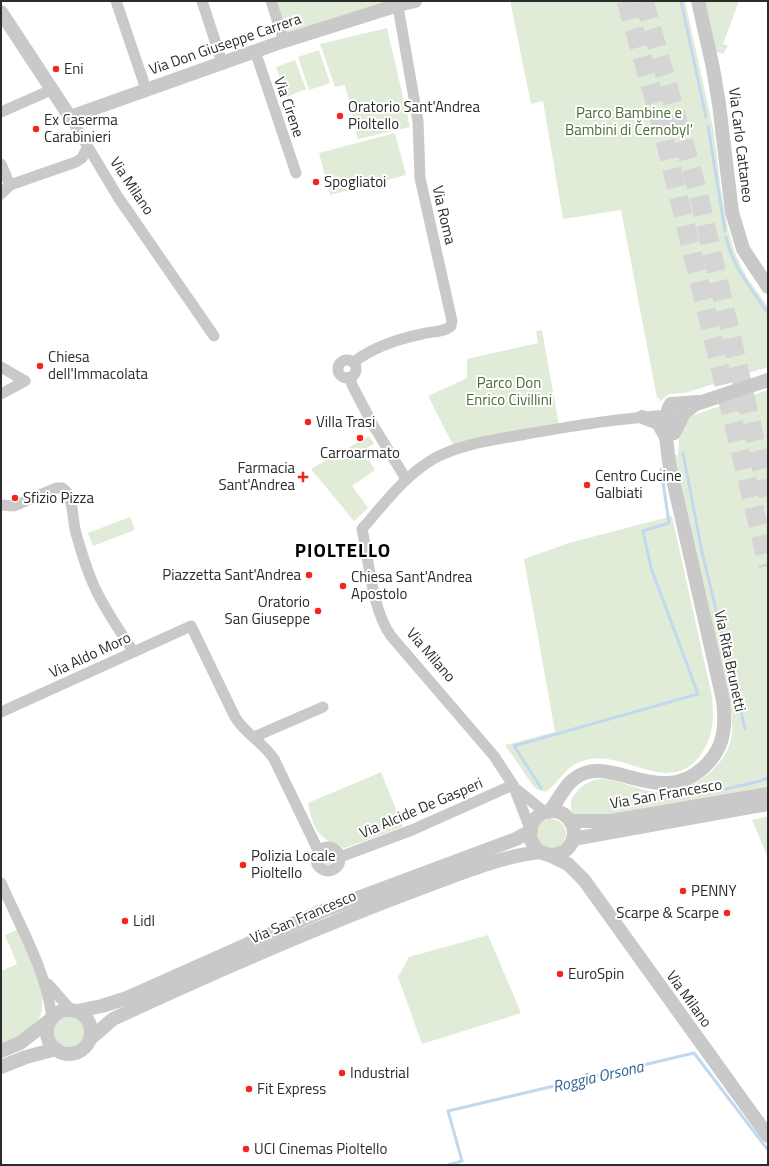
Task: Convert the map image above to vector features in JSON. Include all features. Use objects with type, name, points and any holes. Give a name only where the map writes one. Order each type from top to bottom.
[{"type":"street","points":[[116,1],[146,89]]},
{"type":"street","points":[[202,1],[222,62]]},
{"type":"street","points":[[271,1],[284,41]]},
{"type":"street","name":"Via Don Giuseppe Carrera","points":[[70,117],[284,41],[398,3],[415,1]]},
{"type":"street","name":"Via Carlo Cattaneo","points":[[698,1],[717,89],[732,212],[743,249],[768,287]]},
{"type":"street","name":"Via Roma","points":[[354,362],[371,350],[384,345],[422,334],[443,330],[451,326],[452,321],[420,178],[420,133],[398,3]]},
{"type":"street","name":"Via Milano","points":[[1,12],[70,117],[87,148],[214,336]]},
{"type":"street","name":"Via Cirene","points":[[255,51],[296,173]]},
{"type":"street","points":[[1,112],[51,90]]},
{"type":"street","points":[[1,194],[10,185],[76,162],[82,158],[87,148]]},
{"type":"street","points":[[1,164],[10,185]]},
{"type":"street","points":[[346,360],[354,362],[356,371],[350,378],[345,378],[340,375],[338,367],[340,362],[346,360]]},
{"type":"street","points":[[1,367],[26,381],[1,394]]},
{"type":"street","points":[[350,378],[352,386],[373,425],[406,479],[434,459],[456,448],[581,425],[676,412],[702,401],[768,380]]},
{"type":"street","name":"Via Rita Brunetti","points":[[547,812],[566,784],[577,776],[590,771],[601,771],[655,784],[677,783],[693,776],[704,767],[717,751],[722,742],[725,725],[723,700],[674,488],[667,443],[676,412]]},
{"type":"street","points":[[641,417],[658,423],[667,443]]},
{"type":"street","name":"Via Milano","points":[[406,479],[362,529],[378,611],[384,626],[391,636],[494,756],[513,786],[530,831]]},
{"type":"street","points":[[1,506],[14,506],[50,490],[62,488],[67,492],[70,497],[75,531],[95,589],[133,651]]},
{"type":"street","name":"Via Aldo Moro","points":[[1,712],[191,626],[232,713],[243,728],[254,737]]},
{"type":"street","points":[[318,850],[325,847],[332,848],[337,851],[340,857],[340,863],[332,871],[324,871],[316,862],[318,850],[274,759],[265,746],[254,737],[323,707]]},
{"type":"street","points":[[568,819],[558,812],[547,812],[536,819],[530,831],[533,844],[545,854],[561,853],[572,842],[573,830],[568,819],[565,796],[568,788],[577,776]]},
{"type":"street","name":"Via Milano","points":[[513,786],[547,812]]},
{"type":"street","name":"Via Alcide De Gasperi","points":[[340,857],[412,830],[513,786]]},
{"type":"street","name":"Via San Francesco","points":[[568,819],[600,822],[768,794]]},
{"type":"street","name":"Via San Francesco","points":[[572,842],[768,804]]},
{"type":"street","name":"Via San Francesco","points":[[74,1010],[122,1000],[320,912],[516,839],[530,831]]},
{"type":"street","name":"Via Milano","points":[[572,842],[584,880]]},
{"type":"street","name":"Via Milano","points":[[545,854],[568,864],[584,880],[768,1136]]},
{"type":"street","name":"Via San Francesco","points":[[90,1039],[113,1020],[328,924],[458,874],[520,855],[545,854]]},
{"type":"street","points":[[1,883],[44,979],[50,998],[51,1019],[47,1028],[47,1036],[50,1043],[56,1049],[66,1054],[75,1053],[84,1048],[90,1039],[91,1030],[88,1020],[74,1010],[44,979]]},
{"type":"street","points":[[1,1051],[20,1043],[60,1011],[74,1010]]},
{"type":"street","points":[[1,1067],[26,1057],[56,1049]]},
{"type":"green space","points":[[276,1],[389,1],[287,36]]},
{"type":"green space","name":"Parco Bambine e Bambini di Černobyl’","points":[[510,1],[685,1],[714,132],[721,191],[728,229],[735,253],[746,276],[768,307],[768,367],[685,393],[669,394],[660,401],[659,398],[657,398],[621,210],[563,219],[543,101],[531,104]]},
{"type":"green space","points":[[704,1],[739,1],[723,44],[728,46],[723,54],[716,52]]},
{"type":"green space","points":[[387,28],[410,127],[358,139],[345,85],[335,87],[320,44]]},
{"type":"green space","points":[[319,50],[330,83],[309,90],[298,57]]},
{"type":"green space","points":[[295,60],[306,89],[287,97],[276,67]]},
{"type":"green space","points":[[395,133],[406,175],[330,195],[319,153]]},
{"type":"green space","name":"Parco Don Enrico Civillini","points":[[542,330],[559,426],[453,445],[428,396],[467,378],[467,359],[538,343],[536,331]]},
{"type":"green space","points":[[768,390],[768,791],[615,817],[575,816],[571,810],[573,797],[582,786],[588,783],[601,779],[622,783],[643,790],[669,792],[681,789],[703,778],[721,761],[727,750],[732,733],[730,704],[675,455],[678,455],[679,438],[685,418]]},
{"type":"green space","points":[[369,436],[374,444],[363,450],[375,470],[352,486],[368,508],[354,521],[311,469]]},
{"type":"green space","points":[[672,516],[712,696],[713,720],[708,743],[699,757],[687,768],[674,772],[646,770],[604,758],[590,759],[582,761],[571,767],[547,791],[538,790],[534,787],[505,745],[555,732],[524,559],[569,543]]},
{"type":"green space","points":[[130,517],[135,530],[93,546],[88,533]]},
{"type":"green space","points":[[381,772],[403,827],[345,848],[334,844],[322,836],[315,827],[308,803]]},
{"type":"green space","points":[[768,816],[768,858],[752,820]]},
{"type":"green space","points":[[551,819],[562,823],[566,834],[562,845],[551,849],[540,845],[536,834],[540,823]]},
{"type":"green space","points":[[328,851],[334,853],[336,859],[334,865],[328,867],[322,865],[320,859],[322,853]]},
{"type":"green space","points":[[18,929],[38,977],[41,990],[41,1015],[35,1024],[23,1033],[1,1044],[1,971],[17,964],[5,935]]},
{"type":"green space","points":[[488,935],[521,1013],[422,1044],[398,977],[409,957]]},
{"type":"green space","points":[[69,1017],[80,1021],[84,1032],[80,1043],[69,1047],[58,1043],[54,1032],[58,1021]]},
{"type":"waterway","points":[[681,1],[706,117]]},
{"type":"waterway","points":[[708,126],[725,231]]},
{"type":"waterway","points":[[726,237],[737,267],[768,313]]},
{"type":"waterway","points":[[683,453],[702,552],[745,729]]},
{"type":"waterway","points":[[541,788],[514,746],[698,694],[651,568],[643,531],[669,523],[661,469]]},
{"type":"waterway","points":[[726,789],[768,778]]},
{"type":"waterway","name":"Roggia Orsona","points":[[448,1165],[462,1161],[448,1111],[694,1053],[768,1150]]},
{"type":"tunnel","points":[[626,1],[659,116],[768,566]]},
{"type":"tunnel","points":[[644,1],[699,196],[768,496]]},
{"type":"place","name":"Eni","points":[[56,69]]},
{"type":"place","name":"Oratorio Sant'Andrea Pioltello","points":[[340,116]]},
{"type":"place","name":"Ex Caserma Carabinieri","points":[[36,129]]},
{"type":"place","name":"Spogliatoi","points":[[316,182]]},
{"type":"place","name":"Chiesa dell'Immacolata","points":[[40,366]]},
{"type":"place","name":"Villa Trasi","points":[[308,422]]},
{"type":"place","name":"Carroarmato","points":[[360,438]]},
{"type":"place","name":"Farmacia Sant'Andrea","points":[[303,477]]},
{"type":"place","name":"Centro Cucine Galbiati","points":[[587,485]]},
{"type":"place","name":"Sfizio Pizza","points":[[15,498]]},
{"type":"place","name":"Piazzetta Sant'Andrea","points":[[309,575]]},
{"type":"place","name":"Chiesa Sant'Andrea Apostolo","points":[[343,586]]},
{"type":"place","name":"Oratorio San Giuseppe","points":[[318,611]]},
{"type":"place","name":"Polizia Locale Pioltello","points":[[243,865]]},
{"type":"place","name":"PENNY","points":[[683,891]]},
{"type":"place","name":"Scarpe & Scarpe","points":[[727,913]]},
{"type":"place","name":"Lidl","points":[[125,921]]},
{"type":"place","name":"EuroSpin","points":[[560,974]]},
{"type":"place","name":"Industrial","points":[[342,1073]]},
{"type":"place","name":"Fit Express","points":[[249,1089]]},
{"type":"place","name":"UCI Cinemas Pioltello","points":[[246,1149]]},
{"type":"district","name":"PIOLTELLO","points":[[343,550]]}]
